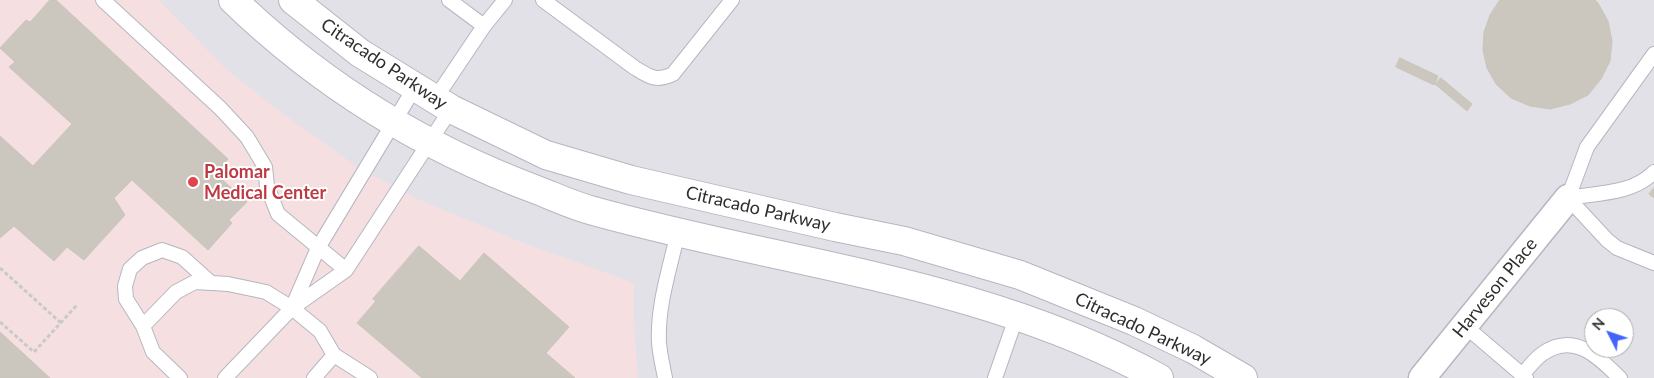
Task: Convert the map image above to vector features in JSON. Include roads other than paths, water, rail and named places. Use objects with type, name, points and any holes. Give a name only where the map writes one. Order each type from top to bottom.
[{"type":"main road","name":"Citracado Parkway","points":[[233,0],[291,51],[350,95],[429,143],[499,176],[588,209],[678,232],[921,286],[1017,315],[1071,335],[1160,378]]},
{"type":"main road","name":"Citracado Parkway","points":[[293,0],[360,53],[433,98],[546,156],[631,180],[904,241],[1020,275],[1142,325],[1193,349],[1243,378]]},
{"type":"street","name":"Harveson Place","points":[[1422,378],[1568,198]]},
{"type":"lane","points":[[103,0],[220,108],[247,137],[265,167],[267,186],[278,214],[346,270]]},
{"type":"lane","points":[[449,0],[484,26]]},
{"type":"lane","points":[[292,308],[318,248],[393,122],[433,98],[484,26],[505,0]]},
{"type":"lane","points":[[543,0],[635,68],[651,78],[663,79],[673,74],[732,0]]},
{"type":"lane","points":[[1568,198],[1586,147],[1654,54]]},
{"type":"lane","points":[[226,378],[292,308],[346,270],[429,143],[433,98]]},
{"type":"lane","points":[[1568,198],[1631,188],[1654,172]]},
{"type":"lane","points":[[1568,198],[1607,240],[1617,248],[1654,263]]},
{"type":"lane","points":[[665,378],[659,344],[660,325],[663,299],[678,232]]},
{"type":"lane","points":[[180,378],[153,352],[143,326],[126,299],[125,286],[130,269],[142,258],[162,250],[182,257],[211,283]]},
{"type":"lane","points":[[143,326],[176,292],[195,282],[228,284],[266,292],[292,308],[320,331],[334,355],[370,378]]},
{"type":"lane","points":[[995,378],[1017,315]]},
{"type":"lane","points":[[1465,326],[1525,376],[1542,354],[1555,348],[1578,346],[1590,351],[1620,378]]},
{"type":"lane","points":[[314,378],[334,355]]},
{"type":"place","name":"Palomar Medical Center","points":[[193,182]]}]
